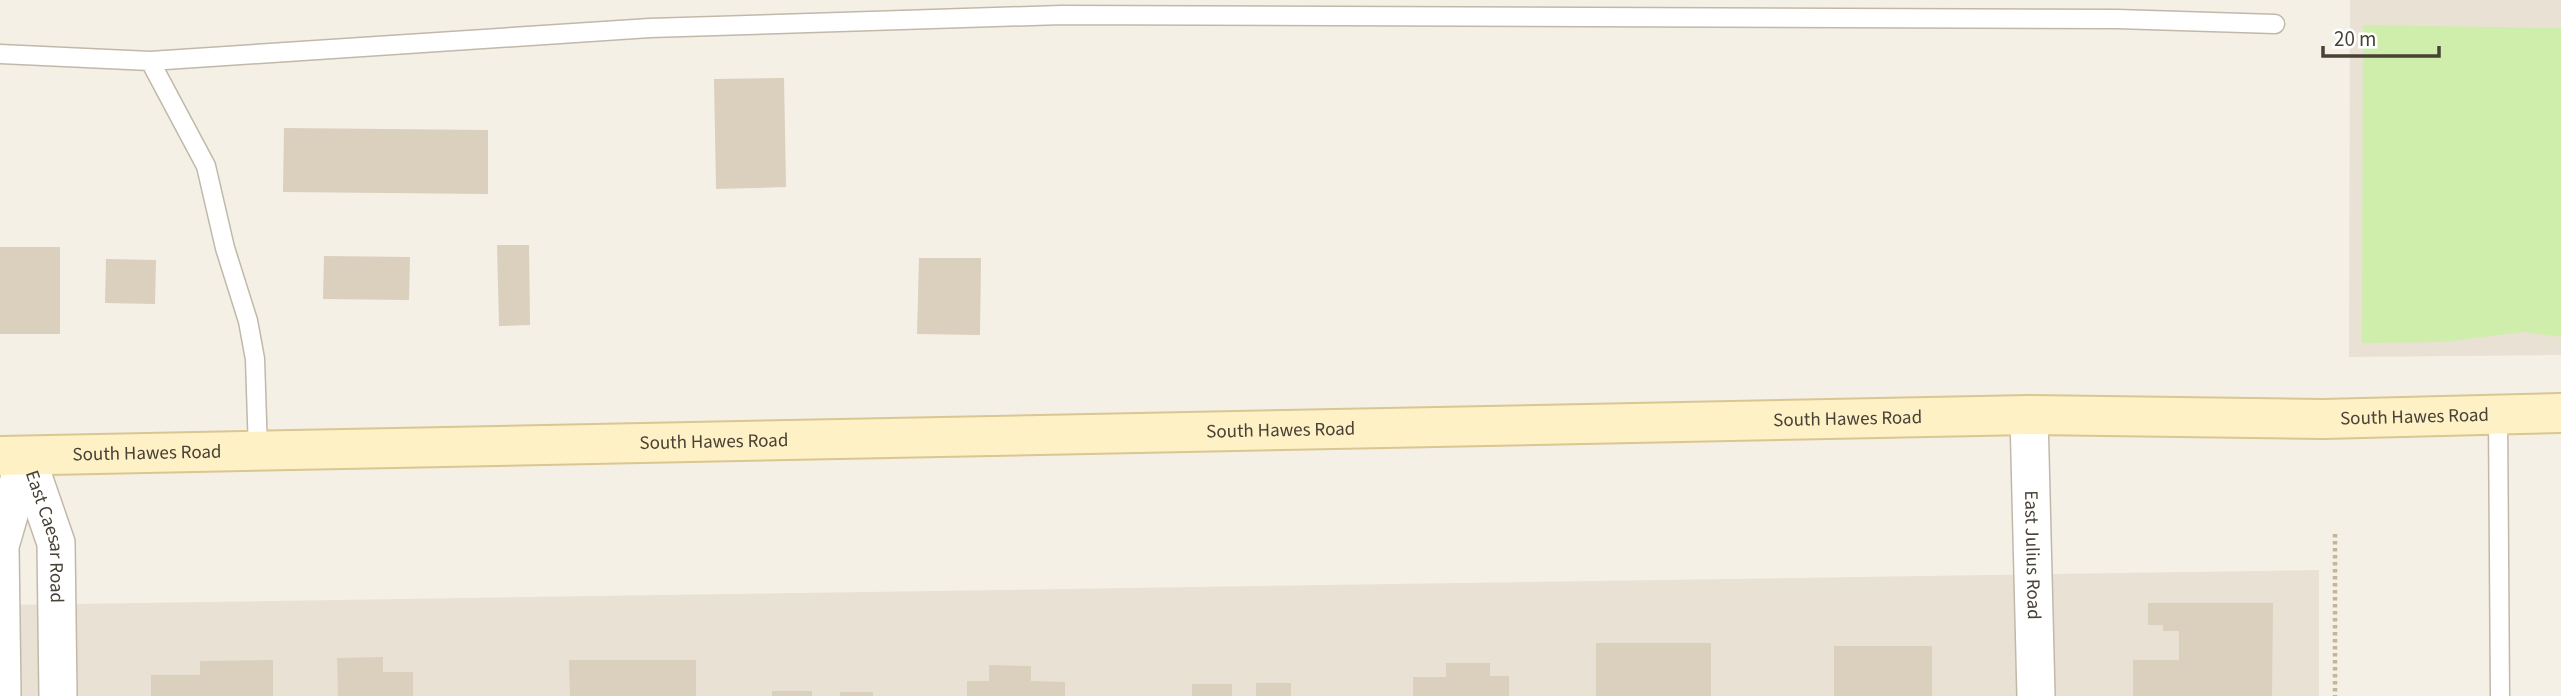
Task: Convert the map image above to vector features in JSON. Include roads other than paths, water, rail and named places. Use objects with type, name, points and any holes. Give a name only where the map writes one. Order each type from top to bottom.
[{"type":"main road","name":"South Hawes Road","points":[[13,456],[2029,415],[2323,419],[2561,413]]},
{"type":"street","name":"East Julius Road","points":[[2029,415],[2036,696]]},
{"type":"street","name":"East Caesar Road","points":[[2,696],[0,546],[13,456]]},
{"type":"street","name":"East Caesar Road","points":[[13,456],[56,543],[58,696]]},
{"type":"lane","points":[[0,54],[150,61],[650,27],[1061,15],[2117,19],[2275,24]]},
{"type":"lane","points":[[150,61],[206,166],[225,248],[248,321],[254,359],[258,451]]},
{"type":"lane","points":[[2498,415],[2500,696]]}]
